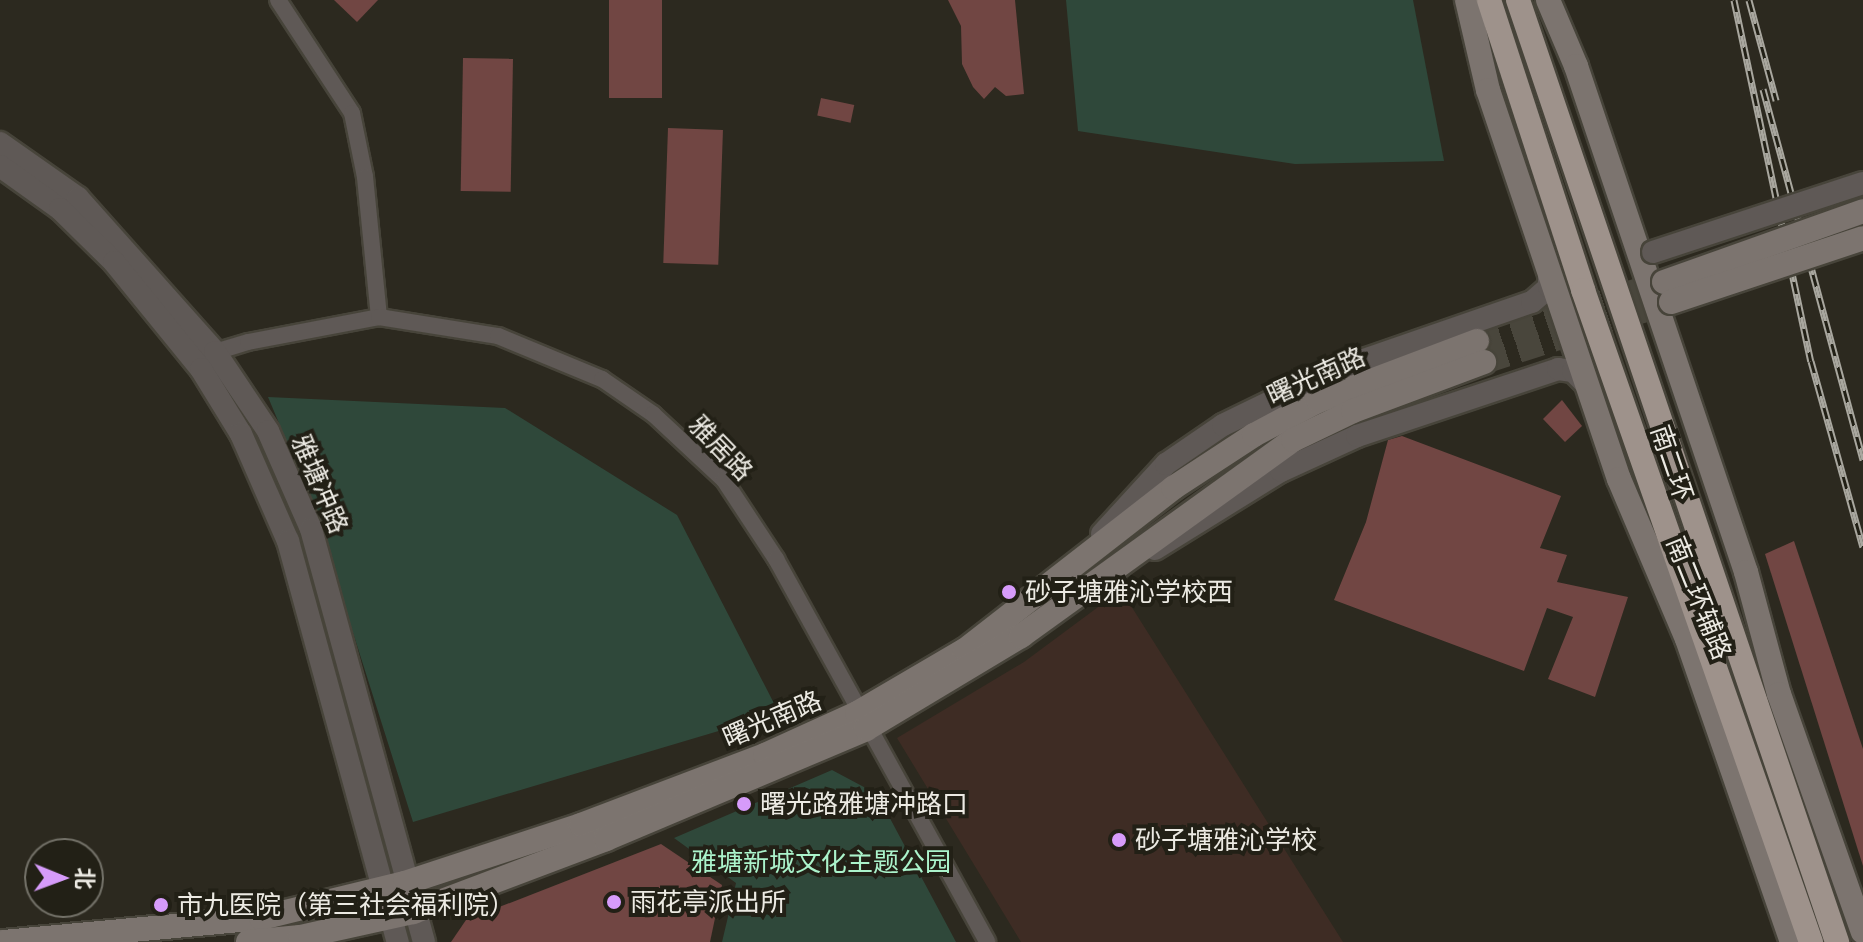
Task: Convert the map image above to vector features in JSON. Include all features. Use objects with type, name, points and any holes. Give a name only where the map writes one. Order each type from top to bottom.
[{"type":"highway","name":"南二环","points":[[1489,0],[1588,305],[1811,942]]},
{"type":"highway","name":"南二环","points":[[1518,0],[1837,942]]},
{"type":"main road","name":"南二环辅路","points":[[1467,0],[1488,90],[1586,384],[1619,479],[1687,639],[1792,942]]},
{"type":"main road","name":"南二环辅路","points":[[1548,0],[1644,250],[1746,572],[1779,694],[1863,932]]},
{"type":"main road","points":[[1863,211],[1667,292],[1863,238]]},
{"type":"main road","name":"曙光南路","points":[[3,942],[261,918],[405,883],[581,825],[861,721],[978,641],[1173,488],[1254,435],[1330,396],[1481,352],[1293,440],[981,662],[861,721],[606,839],[401,915],[300,937],[248,942]]},
{"type":"street","points":[[278,0],[352,113],[365,177],[379,317]]},
{"type":"street","name":"雅塘冲路","points":[[0,143],[78,198],[268,431],[311,529],[405,883],[398,942]]},
{"type":"street","name":"雅塘冲路","points":[[0,166],[60,209],[208,361],[288,541],[380,888],[424,942]]},
{"type":"street","points":[[1644,250],[1863,183]]},
{"type":"street","points":[[1073,565],[1166,464],[1223,425],[1338,369],[1532,302],[1546,293],[1549,273]]},
{"type":"street","name":"雅居路","points":[[208,361],[299,329],[379,317],[498,336],[602,379],[653,414],[724,480],[749,515],[861,721],[987,942]]},
{"type":"street","points":[[1087,586],[1201,525],[1281,471],[1357,436],[1558,369],[1573,371],[1586,384]]},
{"type":"shaded area","name":"砂子塘雅沁学校","points":[[1121,590],[1343,942],[1021,942],[897,738],[1024,662]]},
{"type":"green space","points":[[1066,0],[1413,0],[1444,161],[1295,164],[1078,131]]},
{"type":"green space","points":[[268,397],[505,408],[677,515],[779,713],[413,822],[310,497]]},
{"type":"green space","name":"雅塘新城文化主题公园","points":[[832,770],[877,794],[956,942],[722,942],[736,883],[674,838]]},
{"type":"building","points":[[334,0],[378,0],[357,22]]},
{"type":"building","points":[[609,0],[662,0],[662,98],[609,98]]},
{"type":"building","points":[[948,0],[1015,0],[1024,94],[1006,96],[995,87],[984,99],[973,87],[962,64],[961,26]]},
{"type":"building","points":[[463,58],[513,59],[511,192],[461,191]]},
{"type":"building","points":[[821,98],[854,105],[851,123],[817,116]]},
{"type":"building","points":[[668,128],[723,130],[718,265],[663,263]]},
{"type":"building","points":[[1562,400],[1582,426],[1565,442],[1543,419]]},
{"type":"building","points":[[1402,436],[1561,496],[1540,548],[1567,555],[1557,582],[1628,597],[1595,697],[1548,679],[1573,617],[1547,608],[1524,671],[1334,600],[1366,522],[1388,440]]},
{"type":"building","points":[[1794,541],[1863,749],[1863,866],[1765,554]]},
{"type":"building","name":"雨花亭派出所","points":[[661,844],[722,885],[710,942],[451,942],[466,920]]},
{"type":"tunnel","points":[[1477,341],[1664,282]]},
{"type":"tunnel","points":[[1484,362],[1671,302]]},
{"type":"railway","points":[[1734,0],[1811,361],[1863,547]]},
{"type":"railway","points":[[1749,0],[1776,100]]},
{"type":"railway","points":[[1763,89],[1863,460]]},
{"type":"place","name":"砂子塘雅沁学校西","points":[[1009,592]]},
{"type":"place","name":"曙光路雅塘冲路口","points":[[744,804]]},
{"type":"place","name":"砂子塘雅沁学校","points":[[1119,840]]},
{"type":"place","name":"雨花亭派出所","points":[[614,902]]},
{"type":"place","name":"市九医院（第三社会福利院）","points":[[161,905]]}]
